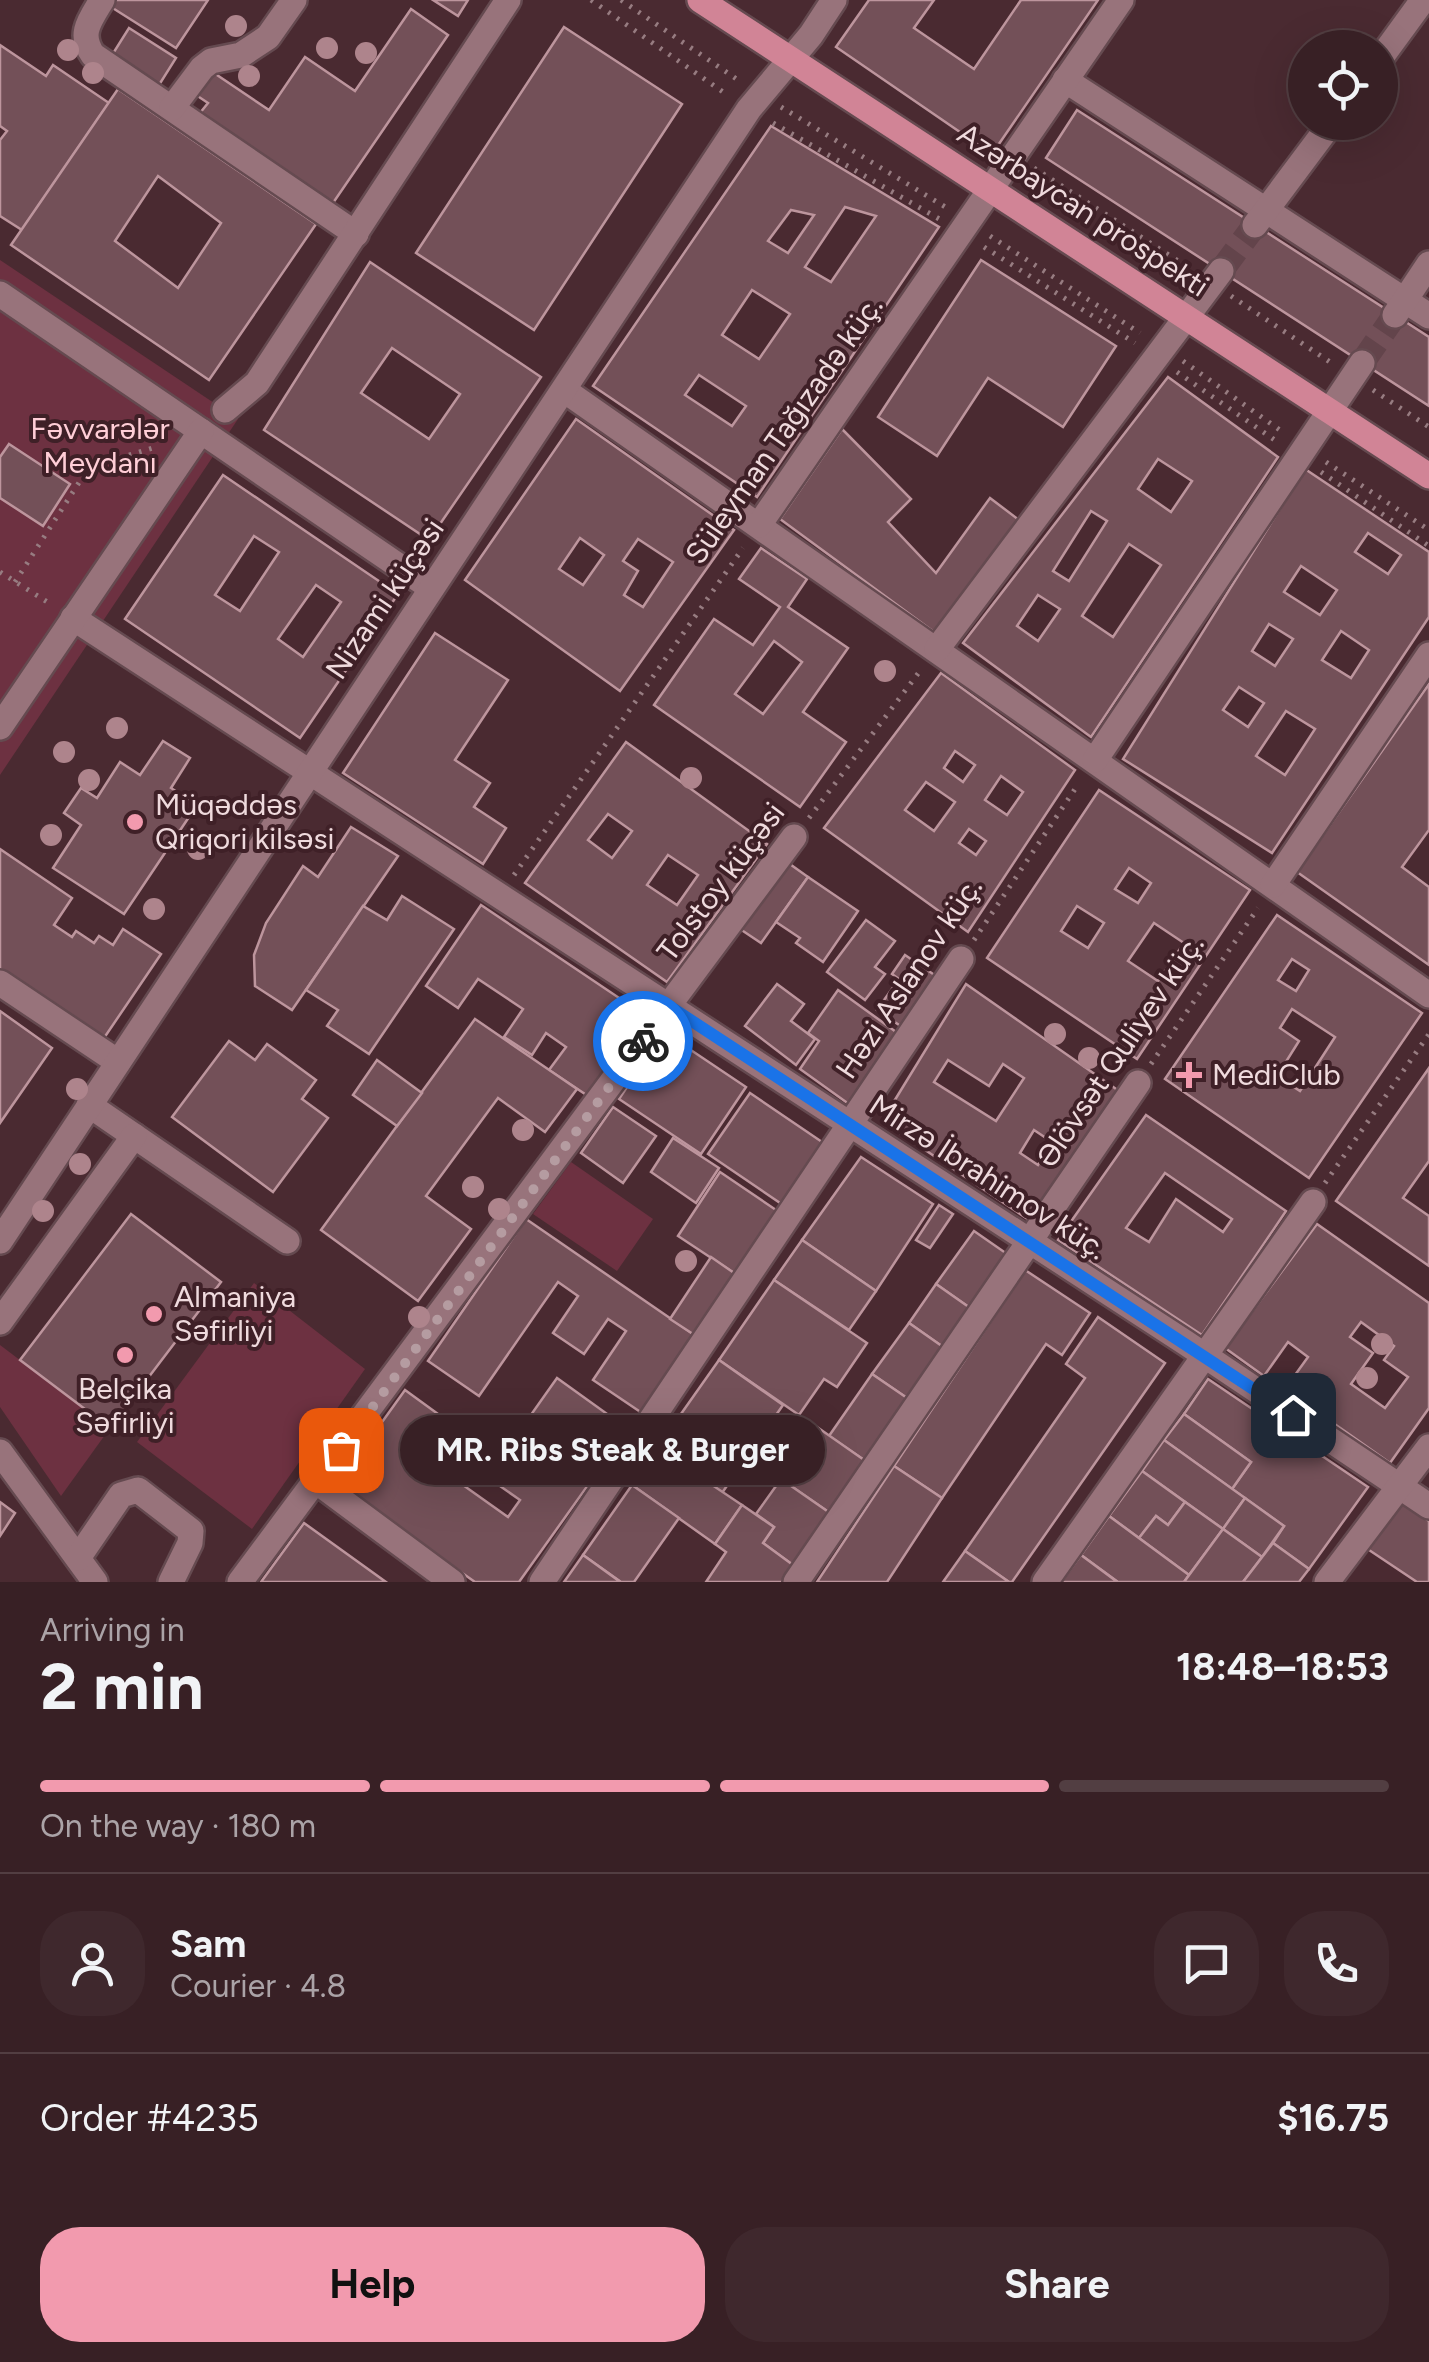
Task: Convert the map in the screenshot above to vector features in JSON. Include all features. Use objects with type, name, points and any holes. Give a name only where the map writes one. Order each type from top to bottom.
[{"type":"main road","name":"Azərbaycan prospekti","points":[[700,0],[1429,476]]},
{"type":"street","points":[[102,0],[88,24],[85,44],[92,55],[356,234]]},
{"type":"street","points":[[172,108],[202,68],[241,55],[268,37],[294,0]]},
{"type":"street","points":[[224,410],[256,383],[508,0]]},
{"type":"street","name":"Nizami küçəsi","points":[[0,1241],[749,108],[834,0]]},
{"type":"street","name":"Süleyman Tağızadə küç.","points":[[753,534],[1121,0]]},
{"type":"street","points":[[1398,34],[1424,0]]},
{"type":"street","points":[[1065,80],[1400,308],[1429,316]]},
{"type":"street","points":[[1262,217],[1319,140]]},
{"type":"street","points":[[1400,308],[1429,264]]},
{"type":"street","points":[[931,657],[1217,278]]},
{"type":"street","points":[[0,294],[431,588]]},
{"type":"street","points":[[1095,760],[1358,370]]},
{"type":"street","points":[[564,390],[753,534],[931,657],[1095,760],[1429,996]]},
{"type":"street","points":[[0,727],[200,431]]},
{"type":"street","name":"Mirzə İbrahimov küç.","points":[[74,618],[1429,1506]]},
{"type":"street","points":[[1273,884],[1429,655]]},
{"type":"street","name":"Tolstoy küçəsi","points":[[240,1582],[800,829]]},
{"type":"street","name":"Həzi Aslanov küç.","points":[[542,1582],[961,959]]},
{"type":"street","points":[[0,983],[118,1062]]},
{"type":"street","name":"Əlövsət Quliyev küç.","points":[[796,1582],[1138,1083]]},
{"type":"street","points":[[90,1105],[287,1241]]},
{"type":"street","points":[[0,1322],[134,1136]]},
{"type":"street","points":[[1046,1582],[1312,1202]]},
{"type":"street","points":[[1328,1582],[1429,1448]]},
{"type":"street","points":[[0,1452],[96,1582]]},
{"type":"street","points":[[317,1482],[452,1582]]},
{"type":"street","points":[[78,1558],[121,1495],[138,1490],[190,1532],[190,1543],[170,1582]]},
{"type":"path","points":[[590,0],[726,94]]},
{"type":"path","points":[[621,0],[740,81]]},
{"type":"path","points":[[761,117],[960,232],[1158,358],[1429,546]]},
{"type":"path","points":[[1014,155],[1217,278],[1358,370],[1429,427]]},
{"type":"path","points":[[16,582],[89,467],[134,454]]},
{"type":"path","points":[[499,896],[753,534]]},
{"type":"path","points":[[0,572],[74,618]]},
{"type":"path","name":"Tolstoy küçəsi","points":[[800,829],[931,657]]},
{"type":"path","name":"Həzi Aslanov küç.","points":[[961,959],[1095,760]]},
{"type":"path","name":"Əlövsət Quliyev küç.","points":[[1138,1083],[1273,884]]},
{"type":"path","points":[[1312,1202],[1429,1034]]},
{"type":"green space","name":"Fəvvarələr Meydanı","points":[[0,260],[238,419],[0,775]]},
{"type":"green space","points":[[571,1162],[653,1219],[617,1271],[533,1214]]},
{"type":"green space","points":[[254,1283],[365,1369],[252,1529],[137,1442]]},
{"type":"green space","points":[[0,1345],[110,1428],[61,1496],[0,1407]]},
{"type":"building","points":[[116,0],[208,0],[176,48],[111,7]]},
{"type":"building","points":[[433,0],[468,0],[458,16]]},
{"type":"building","points":[[869,0],[934,0],[914,28],[974,69],[1021,0],[1098,0],[992,154],[836,47]]},
{"type":"building","points":[[411,9],[448,35],[333,203],[200,113],[208,103],[196,95],[211,71],[269,110],[305,57],[355,91]]},
{"type":"building","points":[[564,27],[682,104],[534,330],[416,253]]},
{"type":"building","points":[[129,28],[176,58],[159,85],[112,55]]},
{"type":"building","points":[[0,45],[46,76],[53,65],[109,103],[22,230],[0,216],[0,140],[7,131],[0,126]]},
{"type":"building","points":[[118,89],[316,224],[209,380],[11,245]],"holes":[[[158,176],[221,223],[178,288],[115,241]]]},
{"type":"building","points":[[1077,110],[1429,337],[1429,406],[1046,158]]},
{"type":"building","points":[[771,126],[939,227],[757,497],[593,386]],"holes":[[[845,207],[876,216],[831,282],[805,267]],[[791,210],[814,215],[788,253],[768,241]],[[752,290],[790,314],[759,359],[722,335]],[[699,375],[746,406],[732,426],[685,395]]]},
{"type":"building","points":[[981,260],[1116,346],[1063,427],[988,378],[937,456],[878,417]]},
{"type":"building","points":[[370,262],[541,377],[429,540],[264,430]],"holes":[[[392,348],[460,394],[429,439],[361,393]]]},
{"type":"building","points":[[1168,377],[1278,457],[1091,737],[963,643]],"holes":[[[1158,459],[1192,481],[1171,512],[1138,489]],[[1091,511],[1107,521],[1069,581],[1053,571]],[[1129,544],[1161,565],[1113,637],[1082,616]],[[1038,595],[1060,609],[1038,641],[1017,626]]]},
{"type":"building","points":[[576,419],[734,530],[620,691],[465,580]],"holes":[[[580,538],[604,555],[583,585],[559,569]],[[638,539],[673,562],[643,607],[624,595],[638,571],[623,561]]]},
{"type":"building","points":[[842,429],[911,499],[888,522],[936,573],[990,498],[1019,520],[934,632],[780,519]]},
{"type":"building","points":[[9,444],[70,484],[43,526],[0,498],[0,457]]},
{"type":"building","points":[[1305,469],[1429,552],[1429,617],[1272,853],[1123,759]],"holes":[[[1368,533],[1401,555],[1388,574],[1355,552]],[[1301,566],[1337,590],[1320,615],[1284,592]],[[1269,624],[1293,639],[1275,666],[1252,651]],[[1341,631],[1369,650],[1351,678],[1322,660]],[[1239,687],[1264,703],[1248,727],[1223,710]],[[1286,711],[1315,729],[1285,775],[1256,756]]]},
{"type":"building","points":[[223,475],[398,594],[300,738],[125,619]],"holes":[[[254,536],[279,552],[240,611],[215,595]],[[316,585],[341,602],[303,657],[278,639]]]},
{"type":"building","points":[[761,548],[807,579],[788,607],[848,648],[803,712],[846,742],[800,807],[654,705],[714,619],[753,645],[780,607],[739,579]],"holes":[[[774,641],[802,662],[763,714],[735,694]]]},
{"type":"building","points":[[435,633],[508,680],[455,760],[490,783],[474,807],[506,828],[483,864],[343,773]]},
{"type":"building","points":[[941,673],[1075,770],[968,932],[824,828]],"holes":[[[955,751],[975,765],[963,782],[944,768]],[[1001,776],[1023,792],[1007,815],[985,800]],[[926,782],[955,802],[934,831],[905,810]],[[969,829],[986,841],[976,855],[959,843]]]},
{"type":"building","points":[[1429,684],[1429,830],[1402,867],[1429,887],[1429,965],[1297,872]]},
{"type":"building","points":[[163,741],[190,758],[171,788],[197,805],[124,914],[53,868],[81,825],[64,813],[81,788],[97,798],[120,762],[140,775]]},
{"type":"building","points":[[626,742],[767,844],[667,982],[525,883]],"holes":[[[608,814],[632,831],[612,858],[588,840]],[[668,855],[698,875],[677,905],[647,885]]]},
{"type":"building","points":[[1099,790],[1250,890],[1137,1059],[987,958]],"holes":[[[1129,868],[1151,883],[1138,903],[1115,889]],[[1077,906],[1104,923],[1088,948],[1061,931]],[[1154,923],[1184,943],[1158,981],[1128,961]]]},
{"type":"building","points":[[351,827],[398,856],[292,1010],[255,986],[254,955],[266,923],[303,866],[318,877]]},
{"type":"building","points":[[0,849],[72,898],[54,925],[72,937],[76,931],[94,943],[99,936],[113,945],[123,929],[161,954],[102,1041],[0,972]]},
{"type":"building","points":[[787,862],[808,877],[761,943],[740,929]]},
{"type":"building","points":[[808,877],[858,911],[823,962],[796,943],[800,938],[776,922]]},
{"type":"building","points":[[402,896],[454,929],[369,1054],[327,1026],[338,1010],[306,990],[363,906],[387,920]]},
{"type":"building","points":[[481,905],[643,1014],[588,1096],[549,1070],[566,1047],[546,1033],[532,1055],[504,1037],[523,1009],[478,979],[458,1008],[426,986]]},
{"type":"building","points":[[1277,915],[1422,1013],[1309,1178],[1165,1079]],"holes":[[[1292,959],[1309,970],[1296,991],[1278,980]],[[1292,1009],[1335,1037],[1300,1091],[1277,1076],[1299,1041],[1280,1028]]]},
{"type":"building","points":[[866,920],[895,941],[875,967],[885,974],[865,1000],[827,972]]},
{"type":"building","points":[[905,955],[939,978],[905,1029],[877,1010],[899,979],[892,974]]},
{"type":"building","points":[[777,984],[804,1004],[791,1021],[815,1039],[796,1065],[745,1026]]},
{"type":"building","points":[[966,984],[1119,1091],[1029,1220],[882,1121]],"holes":[[[948,1060],[989,1086],[1003,1064],[1024,1078],[996,1121],[934,1082]],[[1034,1130],[1052,1142],[1038,1165],[1020,1153]]]},
{"type":"building","points":[[838,990],[903,1037],[853,1107],[800,1069],[819,1041],[808,1033]]},
{"type":"building","points":[[0,1011],[52,1048],[0,1123]]},
{"type":"building","points":[[475,1019],[577,1089],[545,1132],[498,1098],[426,1196],[471,1229],[418,1301],[321,1230]]},
{"type":"building","points":[[664,1032],[746,1087],[701,1154],[619,1099]]},
{"type":"building","points":[[229,1041],[255,1060],[267,1044],[316,1080],[302,1099],[328,1118],[273,1192],[172,1117]]},
{"type":"building","points":[[377,1060],[422,1093],[397,1126],[353,1095]]},
{"type":"building","points":[[1429,1068],[1429,1161],[1403,1198],[1429,1216],[1429,1266],[1336,1201]]},
{"type":"building","points":[[750,1093],[828,1146],[786,1207],[708,1154]]},
{"type":"building","points":[[613,1107],[656,1136],[623,1183],[581,1153]]},
{"type":"building","points":[[1146,1115],[1286,1211],[1202,1335],[1058,1240]],"holes":[[[1165,1173],[1232,1219],[1223,1232],[1176,1199],[1149,1242],[1126,1228]]]},
{"type":"building","points":[[673,1138],[719,1168],[696,1203],[651,1172]]},
{"type":"building","points":[[861,1157],[933,1204],[876,1291],[802,1240]]},
{"type":"building","points":[[720,1172],[779,1212],[737,1275],[678,1236]]},
{"type":"building","points":[[939,1205],[953,1214],[930,1248],[916,1240]]},
{"type":"building","points":[[131,1214],[221,1282],[110,1428],[20,1360]]},
{"type":"building","points":[[526,1219],[696,1336],[642,1413],[593,1380],[626,1331],[608,1319],[584,1354],[553,1333],[578,1296],[558,1282],[479,1396],[428,1361]]},
{"type":"building","points":[[1317,1224],[1429,1303],[1429,1408],[1390,1463],[1285,1389],[1308,1357],[1288,1342],[1264,1376],[1225,1348]],"holes":[[[1361,1322],[1394,1346],[1384,1360],[1408,1377],[1385,1408],[1351,1384],[1373,1353],[1350,1337]]]},
{"type":"building","points":[[974,1231],[1010,1256],[973,1310],[936,1284]]},
{"type":"building","points":[[802,1240],[876,1291],[849,1330],[774,1280]]},
{"type":"building","points":[[711,1257],[737,1275],[696,1336],[670,1319]]},
{"type":"building","points":[[1025,1270],[1090,1313],[1062,1355],[1046,1344],[942,1498],[894,1466]]},
{"type":"building","points":[[774,1280],[867,1343],[837,1387],[824,1379],[799,1415],[719,1360]]},
{"type":"building","points":[[936,1284],[973,1310],[946,1349],[909,1323]]},
{"type":"building","points":[[1098,1317],[1165,1363],[1009,1582],[965,1551],[1085,1378],[1066,1364]]},
{"type":"building","points":[[909,1323],[946,1349],[910,1400],[872,1374]]},
{"type":"building","points":[[719,1360],[783,1405],[722,1493],[657,1448]]},
{"type":"building","points":[[872,1374],[910,1400],[867,1462],[829,1436]]},
{"type":"building","points":[[557,1378],[628,1429],[519,1582],[475,1582],[337,1485],[405,1390],[471,1438],[446,1473],[508,1517],[520,1500],[487,1477]]},
{"type":"building","points":[[1208,1379],[1368,1487],[1309,1569],[1273,1543],[1284,1526],[1232,1489],[1251,1462],[1184,1414]]},
{"type":"building","points":[[1184,1414],[1251,1462],[1232,1489],[1164,1440]]},
{"type":"building","points":[[817,1427],[867,1462],[830,1513],[781,1479]]},
{"type":"building","points":[[1164,1440],[1245,1498],[1223,1529],[1142,1471]]},
{"type":"building","points":[[657,1448],[742,1505],[715,1544],[632,1485]]},
{"type":"building","points":[[894,1466],[942,1498],[887,1582],[817,1582]]},
{"type":"building","points":[[1142,1471],[1185,1502],[1168,1525],[1156,1516],[1139,1538],[1109,1516]]},
{"type":"building","points":[[781,1479],[830,1513],[793,1565],[763,1543],[774,1527],[756,1514]]},
{"type":"building","points":[[632,1485],[679,1518],[634,1582],[621,1582],[583,1555]]},
{"type":"building","points":[[1245,1498],[1284,1526],[1262,1557],[1223,1529]]},
{"type":"building","points":[[1399,1501],[1429,1521],[1429,1582],[1417,1582],[1366,1548]]},
{"type":"building","points":[[0,1502],[15,1513],[0,1536]]},
{"type":"building","points":[[1185,1502],[1223,1529],[1189,1575],[1139,1538],[1156,1516],[1168,1525]]},
{"type":"building","points":[[742,1505],[774,1527],[763,1543],[793,1565],[782,1582],[706,1582],[726,1552],[715,1544]]},
{"type":"building","points":[[1109,1516],[1189,1575],[1184,1582],[1118,1582],[1081,1555]]},
{"type":"building","points":[[304,1523],[386,1582],[261,1582]]},
{"type":"building","points":[[1223,1529],[1262,1557],[1243,1582],[1184,1582]]},
{"type":"building","points":[[1273,1543],[1309,1569],[1299,1582],[1243,1582]]},
{"type":"building","points":[[965,1551],[1009,1582],[943,1582]]},
{"type":"building","points":[[583,1555],[619,1581],[564,1582]]},
{"type":"building","points":[[1081,1555],[1116,1581],[1061,1582]]},
{"type":"tunnel","points":[[1221,271],[1255,225]]},
{"type":"tunnel","points":[[1362,363],[1395,315]]},
{"type":"way so far","points":[[341,1450],[643,1041]]},
{"type":"place","name":"Müqəddəs Qriqori kilsəsi","points":[[135,822]]},
{"type":"place","name":"MediClub","points":[[1189,1075]]},
{"type":"place","name":"Almaniya Səfirliyi","points":[[154,1314]]},
{"type":"place","name":"Belçika Səfirliyi","points":[[125,1355]]},
{"type":"place","name":"MR. Ribs Steak & Burger","points":[[341,1450]]},
{"type":"route","points":[[643,1041],[669,1006],[1293,1415]]}]
